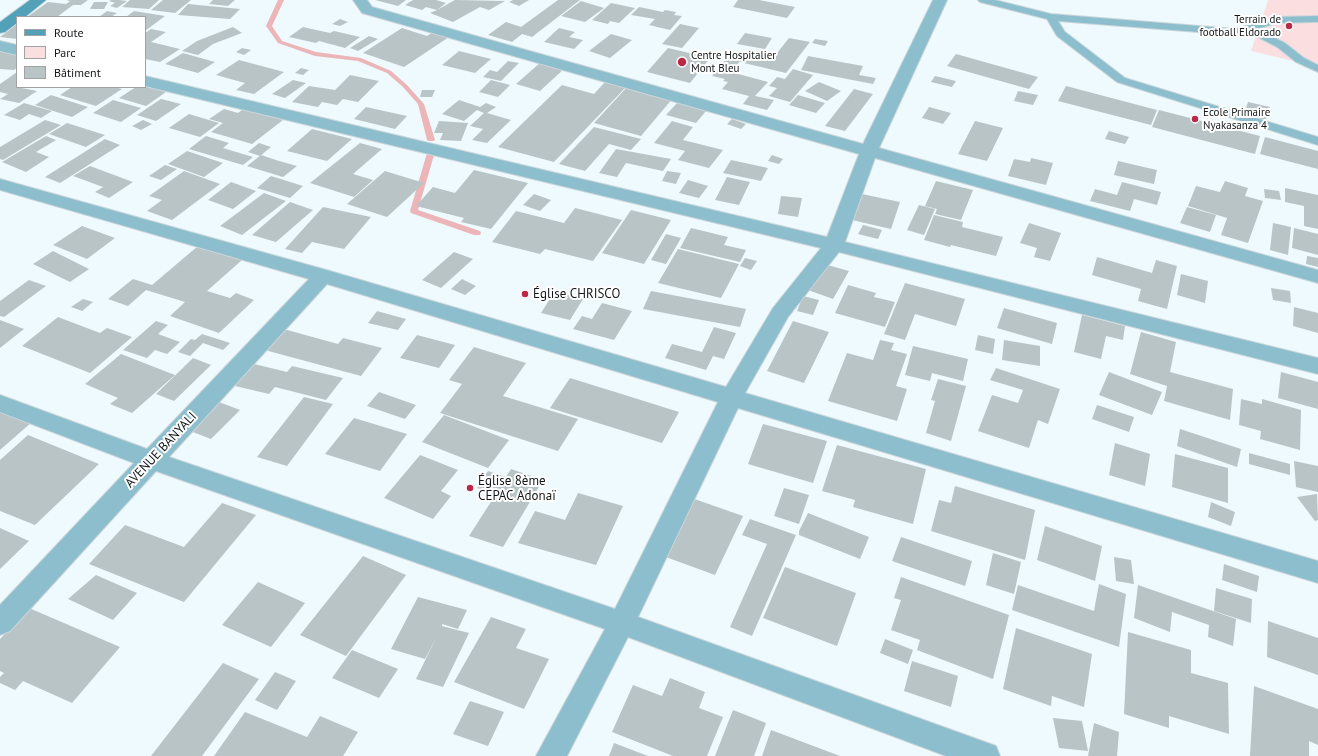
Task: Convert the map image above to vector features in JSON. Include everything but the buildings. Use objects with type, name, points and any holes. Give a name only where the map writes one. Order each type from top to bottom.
[{"type":"street","points":[[17,16],[39,0]]},
{"type":"street","points":[[360,0],[366,10],[1318,277]]},
{"type":"street","points":[[551,756],[622,623],[730,398],[780,313],[834,246],[868,150],[940,0]]},
{"type":"street","points":[[0,29],[16,17]]},
{"type":"street","points":[[0,46],[16,50]]},
{"type":"street","points":[[146,81],[834,246],[1318,366]]},
{"type":"street","points":[[0,184],[323,276],[1318,572]]},
{"type":"street","name":"AVENUE BANYALI","points":[[0,623],[323,276]]},
{"type":"street","points":[[0,403],[152,460],[622,623],[985,756]]},
{"type":"lane","points":[[983,0],[1051,17],[1236,32],[1276,20],[1318,19]]},
{"type":"lane","points":[[1051,17],[1061,34],[1121,80],[1318,141]]},
{"type":"lane","points":[[1248,28],[1280,45],[1300,60],[1318,69]]},
{"type":"green space","name":"Terrain de football Eldorado","points":[[1268,0],[1318,0],[1318,67],[1251,51]]},
{"type":"waterway","points":[[281,0],[269,26],[280,42],[315,54],[359,59],[389,72],[405,86],[421,104],[431,140]]},
{"type":"waterway","points":[[430,155],[414,211],[477,233]]},
{"type":"place","name":"Terrain de football Eldorado","points":[[1289,26]]},
{"type":"place","name":"Centre Hospitalier Mont Bleu","points":[[682,62]]},
{"type":"place","name":"Ecole Primaire Nyakasanza 4","points":[[1195,119]]},
{"type":"place","name":"Église CHRISCO","points":[[525,294]]},
{"type":"place","name":"Église 8ème CEPAC Adonaï","points":[[470,488]]}]
